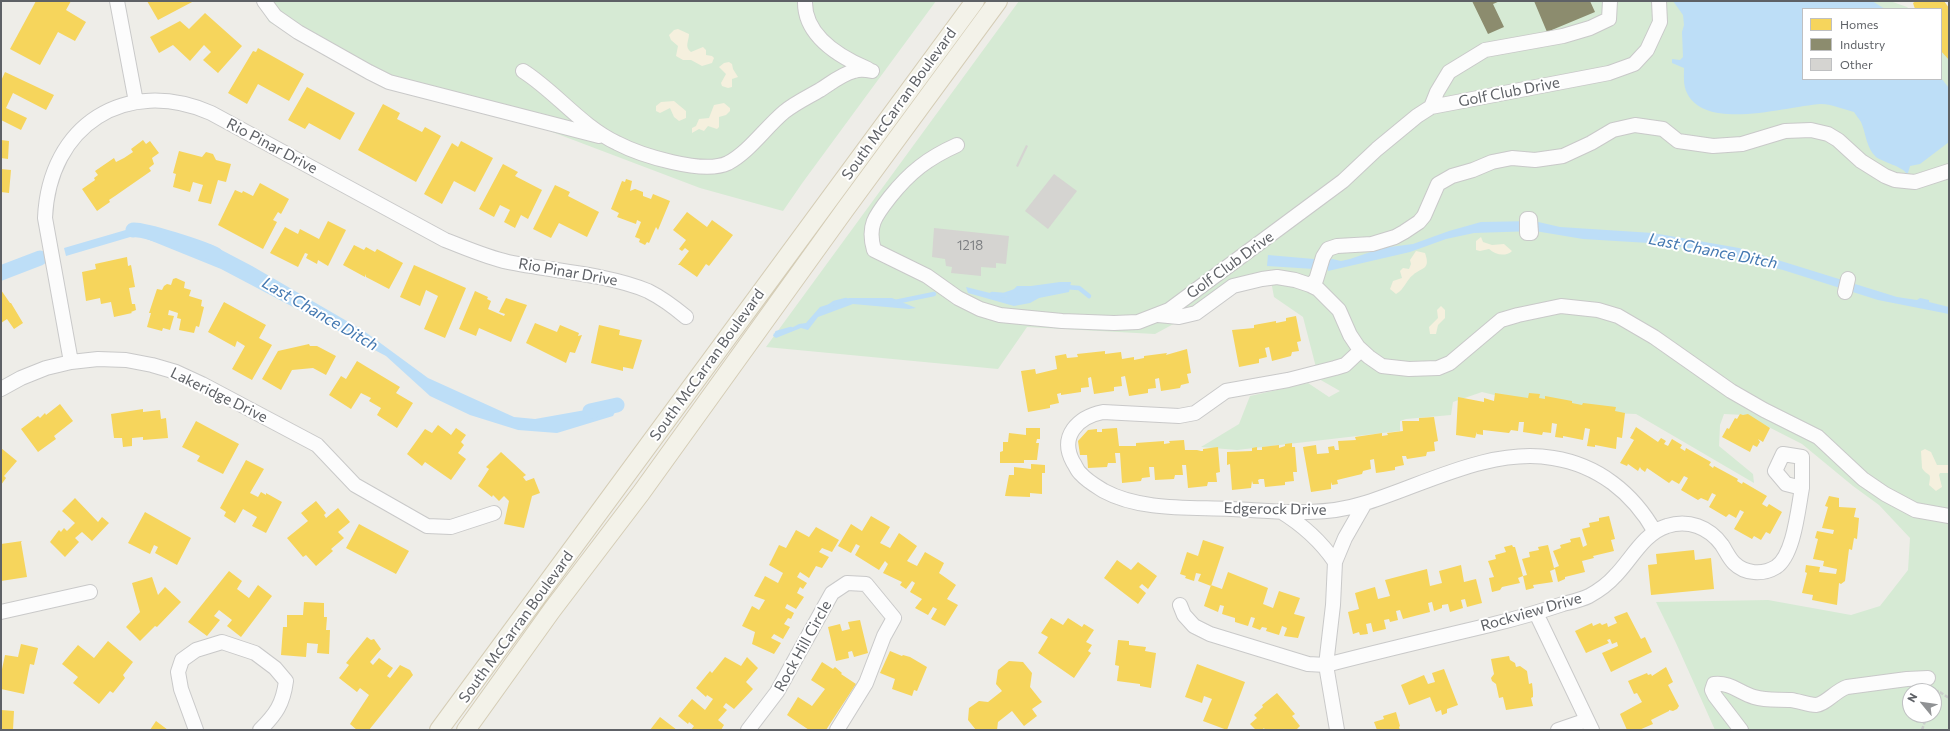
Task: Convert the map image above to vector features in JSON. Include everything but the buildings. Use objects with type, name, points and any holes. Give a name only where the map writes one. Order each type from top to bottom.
[{"type":"main road","name":"South McCarran Boulevard","points":[[439,730],[975,1]]},
{"type":"main road","name":"South McCarran Boulevard","points":[[466,730],[552,610],[641,493],[830,230],[998,1]]},
{"type":"street","points":[[116,1],[136,102]]},
{"type":"street","points":[[264,1],[275,16],[298,32],[369,72],[390,82],[562,128],[592,134],[688,165],[702,168],[716,167],[727,163],[738,156],[785,112],[803,99],[856,70],[872,71],[840,56],[828,46],[808,21],[805,10],[805,1]]},
{"type":"street","points":[[1431,107],[1437,92],[1449,72],[1466,61],[1485,50],[1563,36],[1590,28],[1609,20],[1610,1]]},
{"type":"street","name":"Golf Club Drive","points":[[957,145],[934,155],[909,174],[878,210],[873,224],[871,237],[874,250],[927,276],[958,298],[980,309],[1000,314],[1062,321],[1114,323],[1138,322],[1169,310],[1337,186],[1377,149],[1417,116],[1431,107],[1609,73],[1634,64],[1647,50],[1660,22],[1659,1]]},
{"type":"street","points":[[523,71],[543,84],[591,126],[617,143]]},
{"type":"street","name":"Rio Pinar Drive","points":[[71,362],[46,218],[46,198],[50,180],[61,156],[69,144],[82,130],[98,117],[117,108],[136,102],[155,100],[175,101],[211,113],[445,240],[475,252],[507,261],[624,283],[648,292],[669,303],[686,317]]},
{"type":"street","points":[[1949,171],[1915,182],[1895,180],[1861,161],[1838,140],[1828,134],[1811,130],[1785,131],[1742,144],[1713,146],[1678,141],[1663,129],[1635,125],[1613,130],[1591,143],[1562,156],[1536,160],[1512,158],[1492,162],[1473,170],[1452,176],[1438,184],[1424,216],[1419,222],[1394,237],[1372,244],[1332,247],[1328,249],[1314,279],[1318,289],[1339,310],[1350,335],[1361,350],[1382,366],[1408,369],[1438,368],[1450,362],[1501,320],[1544,308],[1561,306],[1598,310],[1618,316],[1654,337],[1731,391],[1764,410],[1818,437],[1863,479],[1885,494],[1915,510],[1949,516]]},
{"type":"street","points":[[1158,315],[1179,317],[1196,313],[1233,286],[1262,279],[1277,277],[1295,280],[1314,279]]},
{"type":"street","points":[[1845,292],[1848,278]]},
{"type":"street","name":"Edgerock Drive","points":[[1361,350],[1345,365],[1288,380],[1226,391],[1195,413],[1179,416],[1103,412],[1091,414],[1081,420],[1074,428],[1070,437],[1069,448],[1072,459],[1080,474],[1099,488],[1117,498],[1158,506],[1315,512],[1365,504],[1464,467],[1492,460],[1530,456],[1552,457],[1578,463],[1597,471],[1613,482],[1644,512],[1655,532]]},
{"type":"street","name":"Lakeridge Drive","points":[[1,389],[21,378],[46,368],[71,362],[98,359],[126,360],[152,365],[176,372],[317,445],[355,484],[427,526],[452,527],[494,513]]},
{"type":"street","name":"Rockview Drive","points":[[1180,605],[1184,615],[1194,626],[1210,634],[1308,664],[1326,665],[1536,613],[1588,596],[1605,586],[1655,532],[1665,526],[1677,523],[1690,524],[1713,534],[1733,562],[1743,569],[1753,572],[1766,571],[1776,566],[1784,559],[1789,549],[1802,488]]},
{"type":"street","points":[[1336,730],[1326,665],[1333,605],[1335,562],[1345,538],[1365,504]]},
{"type":"street","points":[[1279,511],[1292,518],[1315,536],[1335,562]]},
{"type":"street","name":"Rock Hill Circle","points":[[748,730],[777,692],[832,593],[848,583],[866,584],[894,618],[884,636],[866,682],[836,730]]},
{"type":"street","points":[[1,612],[90,592]]},
{"type":"street","points":[[1536,613],[1589,725],[1558,730]]},
{"type":"street","points":[[196,730],[181,689],[178,672],[182,660],[196,650],[222,642],[255,653],[275,668],[286,681],[284,697],[274,715],[260,730]]},
{"type":"street","points":[[1741,730],[1715,696],[1712,690],[1714,684],[1727,684],[1743,693],[1762,699],[1794,700],[1815,705],[1824,702],[1833,694],[1847,687],[1928,678]]},
{"type":"green space","points":[[258,1],[936,1],[783,211],[700,188],[547,130],[388,87],[269,22]]},
{"type":"green space","points":[[1019,1],[1890,1],[1907,7],[1908,8],[1802,8],[1802,80],[1942,80],[1942,50],[1949,59],[1949,730],[1715,730],[1656,602],[1768,600],[1851,615],[1880,606],[1908,570],[1910,538],[1879,505],[1853,486],[1802,444],[1745,415],[1724,414],[1720,425],[1719,446],[1753,474],[1754,483],[1636,414],[1608,413],[1515,400],[1482,392],[1453,402],[1451,415],[1406,419],[1400,421],[1400,431],[1237,450],[1201,447],[1239,424],[1250,396],[1308,383],[1329,397],[1340,391],[1319,379],[1303,317],[1274,297],[1269,270],[1239,282],[1203,308],[1155,334],[1027,327],[998,369],[766,347]]},
{"type":"sand","points":[[678,29],[689,34],[687,46],[691,52],[703,47],[706,50],[706,55],[714,58],[712,63],[702,66],[691,60],[683,60],[676,56],[678,46],[671,40],[669,35],[674,30]]},
{"type":"sand","points":[[729,62],[732,64],[738,77],[732,79],[732,87],[728,88],[722,86],[721,83],[726,74],[719,67],[724,63]]},
{"type":"sand","points":[[674,101],[686,111],[686,118],[679,121],[674,117],[670,108],[660,113],[656,111],[656,106],[661,102]]},
{"type":"sand","points":[[724,103],[730,108],[730,111],[726,115],[719,117],[719,127],[717,129],[708,126],[704,131],[699,129],[692,133],[692,128],[696,126],[699,119],[709,118],[714,105]]},
{"type":"sand","points":[[1481,237],[1483,242],[1492,245],[1504,244],[1512,251],[1504,255],[1494,253],[1489,249],[1480,251],[1476,250],[1476,241]]},
{"type":"sand","points":[[1416,251],[1425,253],[1427,258],[1426,265],[1416,272],[1396,294],[1390,289],[1393,281],[1402,278],[1400,271],[1403,268],[1409,269],[1411,264],[1410,260]]},
{"type":"sand","points":[[1441,306],[1445,310],[1445,318],[1438,325],[1436,334],[1430,334],[1429,327],[1438,318],[1437,310]]},
{"type":"sand","points":[[1925,449],[1931,452],[1937,465],[1949,465],[1949,473],[1940,473],[1939,475],[1942,487],[1936,491],[1929,485],[1930,476],[1922,468],[1921,451]]},
{"type":"water","points":[[1673,1],[1872,1],[1883,8],[1802,8],[1802,80],[1942,79],[1949,88],[1949,142],[1920,164],[1910,166],[1908,173],[1906,173],[1876,157],[1868,145],[1863,126],[1854,112],[1821,104],[1769,112],[1729,114],[1711,111],[1697,105],[1687,93],[1684,80],[1684,68],[1672,63],[1672,59],[1680,60],[1683,57],[1683,15]]},
{"type":"water","points":[[1534,221],[1560,227],[1653,233],[1739,248],[1897,297],[1929,300],[1929,302],[1949,307],[1949,314],[1878,300],[1783,270],[1705,250],[1649,243],[1583,239],[1535,231],[1474,233],[1446,239],[1410,252],[1328,271],[1328,258],[1341,261],[1350,259],[1382,248],[1413,244],[1449,231],[1481,222]]},
{"type":"water","points":[[136,227],[196,247],[210,244],[252,266],[364,331],[428,378],[514,417],[535,419],[608,406],[613,409],[617,407],[618,412],[615,412],[613,416],[557,433],[518,430],[470,415],[430,396],[386,356],[221,269],[137,235],[66,256],[64,248]]},
{"type":"water","points":[[1268,255],[1314,259],[1314,269],[1267,266]]},
{"type":"water","points":[[31,260],[32,268],[1,279],[1,271]]},
{"type":"water","points":[[1071,282],[1069,292],[1039,298],[1030,303],[1014,306],[968,293],[966,287],[1006,297],[1017,286],[1031,286]]},
{"type":"water","points":[[849,298],[892,298],[916,308],[909,309],[853,304],[818,317],[808,330],[801,328],[776,338],[773,336],[774,333],[778,335],[799,324],[806,323],[820,307]]},
{"type":"waterway","name":"Last Chance Ditch","points":[[133,230],[148,232],[200,248],[216,255]]},
{"type":"waterway","name":"Last Chance Ditch","points":[[1,273],[40,258]]},
{"type":"waterway","name":"Last Chance Ditch","points":[[1065,287],[1079,288],[1089,296]]},
{"type":"waterway","name":"Last Chance Ditch","points":[[992,294],[1004,295],[1016,291]]},
{"type":"waterway","name":"Last Chance Ditch","points":[[895,302],[934,294]]},
{"type":"waterway","name":"Last Chance Ditch","points":[[827,308],[834,303],[846,300]]},
{"type":"waterway","name":"Last Chance Ditch","points":[[777,333],[791,329]]},
{"type":"waterway","name":"Last Chance Ditch","points":[[590,411],[617,405]]}]
